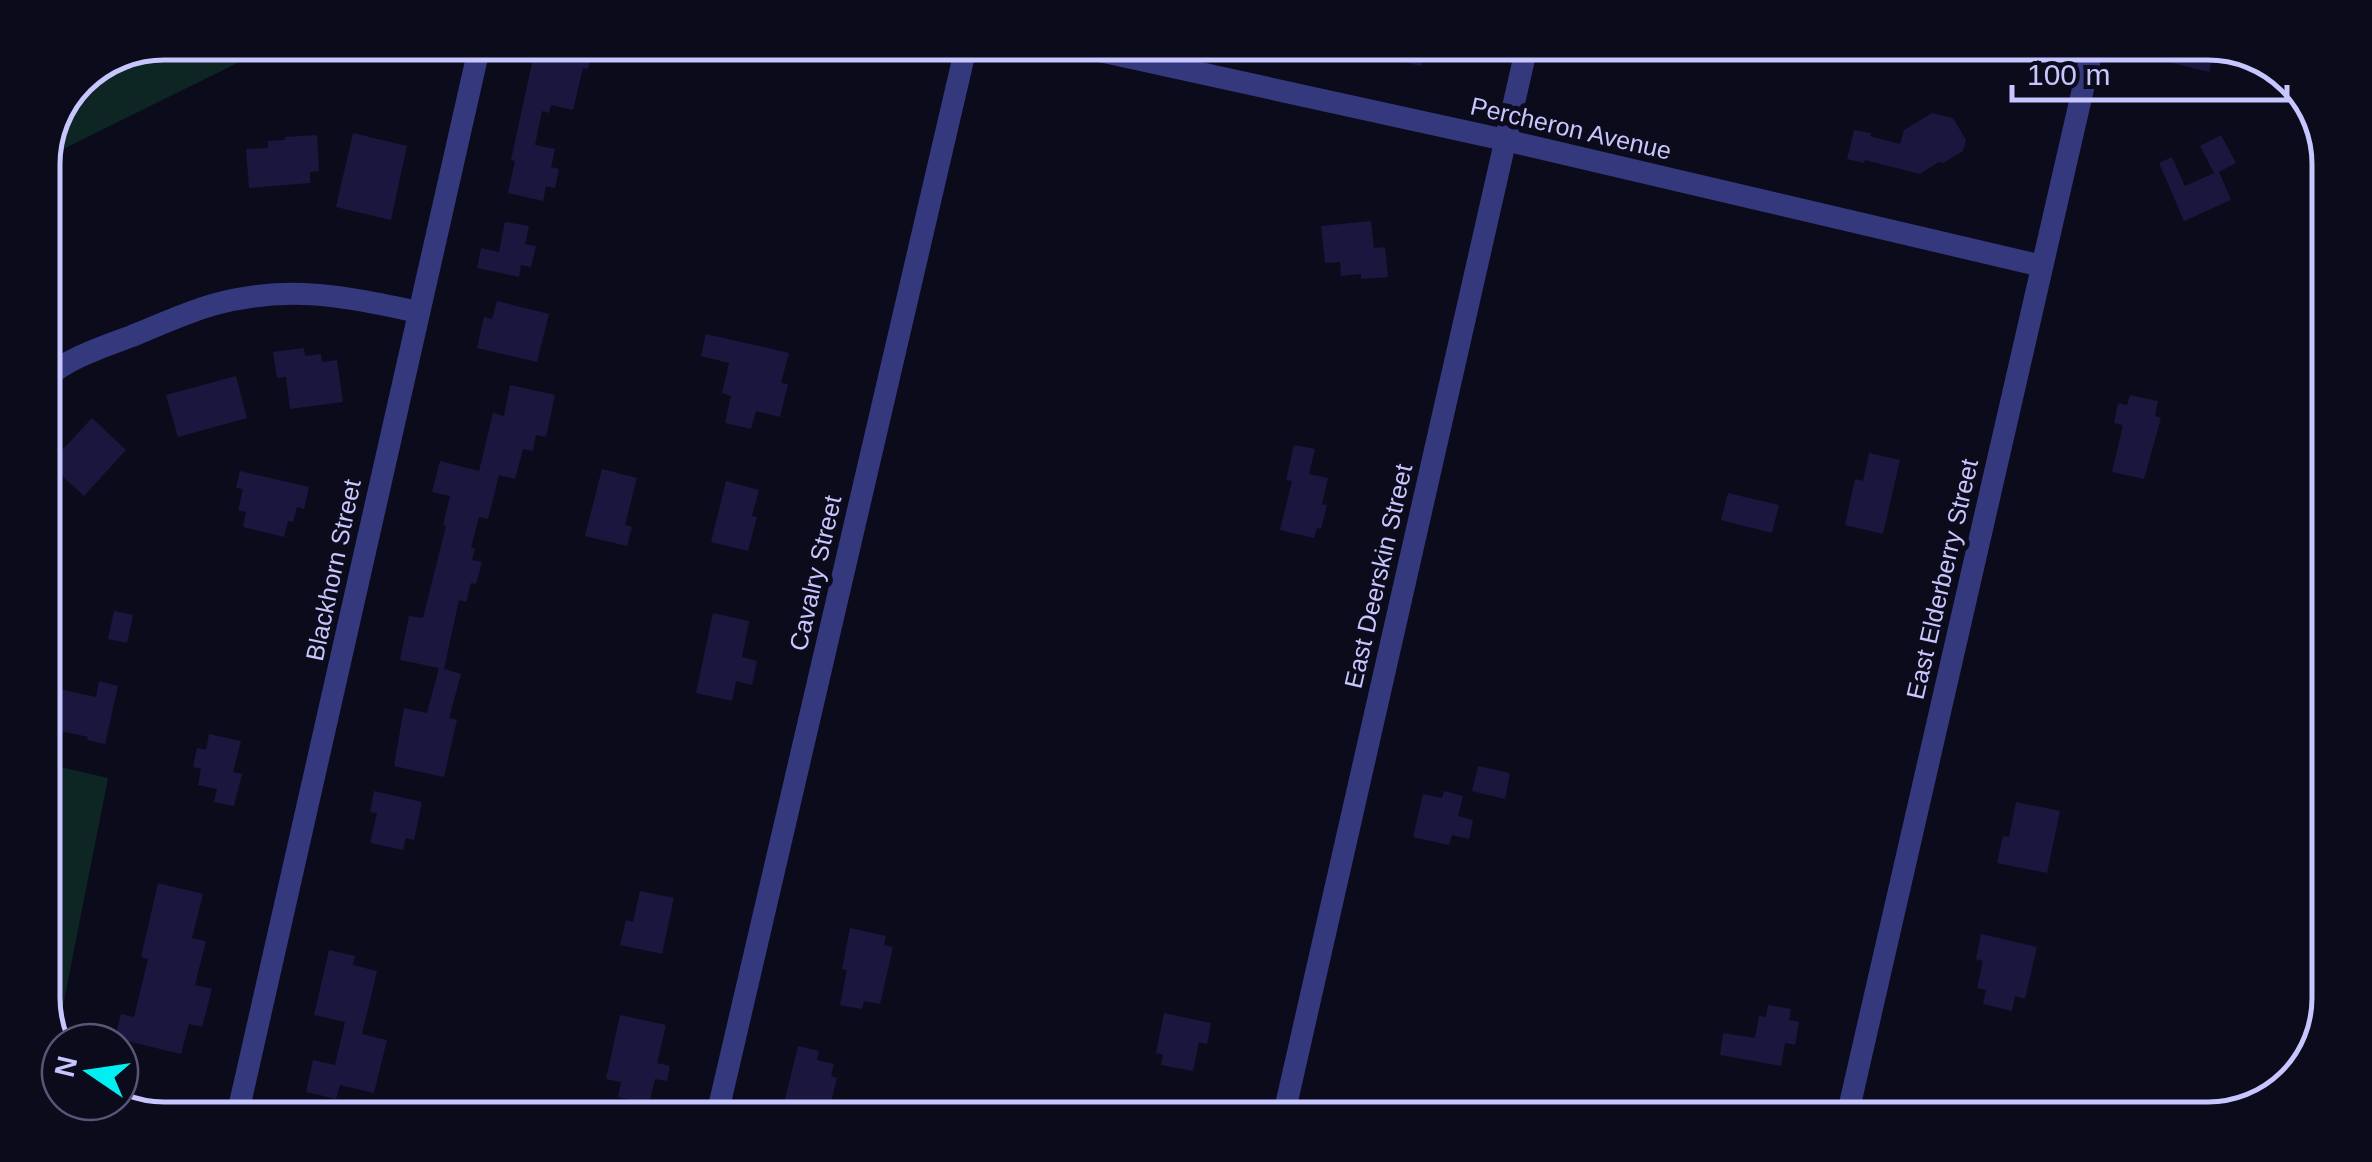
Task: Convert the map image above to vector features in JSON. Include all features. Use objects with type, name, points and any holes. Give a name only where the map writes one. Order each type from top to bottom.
[{"type":"street","name":"Blackhorn Street","points":[[241,1102],[476,60]]},
{"type":"street","name":"Cavalry Street","points":[[720,1102],[963,60]]},
{"type":"street","name":"Percheron Avenue","points":[[1141,60],[1505,140],[2042,266]]},
{"type":"street","name":"East Deerskin Street","points":[[1287,1102],[1524,60]]},
{"type":"street","name":"East Elderberry Street","points":[[1850,1102],[2090,60]]},
{"type":"street","points":[[60,368],[86,354],[210,306],[246,297],[286,292],[343,296],[418,312]]},
{"type":"green space","points":[[164,60],[244,60],[61,150],[78,106],[106,78],[124,68]]},
{"type":"green space","points":[[60,767],[108,778],[61,1014]]},
{"type":"building","points":[[533,60],[590,60],[588,69],[583,68],[573,110],[551,105],[549,113],[542,111],[535,145],[555,149],[551,167],[559,169],[555,188],[546,186],[543,201],[508,193],[515,161],[511,160]]},
{"type":"building","points":[[1395,60],[1422,60],[1421,66]]},
{"type":"building","points":[[2161,60],[2212,60],[2209,72]]},
{"type":"building","points":[[1932,113],[1953,118],[1966,140],[1963,151],[1943,163],[1920,174],[1847,159],[1854,130],[1900,144],[1904,130]]},
{"type":"building","points":[[353,133],[407,146],[391,220],[336,207]]},
{"type":"building","points":[[317,135],[319,171],[310,172],[310,183],[249,188],[246,149],[268,148],[268,141],[285,137]]},
{"type":"building","points":[[2221,135],[2236,163],[2219,172],[2231,200],[2184,221],[2159,163],[2172,157],[2185,186],[2214,173],[2200,146]]},
{"type":"building","points":[[1371,221],[1374,248],[1385,247],[1388,277],[1341,276],[1340,262],[1325,263],[1321,226]]},
{"type":"building","points":[[505,222],[529,226],[525,244],[536,246],[531,267],[521,265],[519,277],[477,268],[481,248],[499,252]]},
{"type":"building","points":[[497,301],[549,314],[537,362],[477,348],[484,317],[492,319]]},
{"type":"building","points":[[706,334],[789,353],[781,383],[788,384],[780,417],[756,411],[751,429],[725,423],[731,396],[722,393],[729,363],[701,356]]},
{"type":"building","points":[[304,348],[305,356],[321,354],[322,362],[337,360],[343,402],[290,409],[286,377],[277,378],[273,352]]},
{"type":"building","points":[[236,376],[247,418],[178,437],[166,395]]},
{"type":"building","points":[[510,385],[555,395],[546,437],[536,435],[533,451],[523,449],[515,479],[499,475],[488,519],[479,517],[471,548],[475,549],[472,560],[482,562],[466,602],[459,600],[444,669],[461,674],[449,718],[457,720],[444,777],[394,766],[404,708],[427,713],[439,668],[400,660],[409,616],[423,618],[446,526],[443,525],[450,496],[432,492],[440,461],[479,471],[493,413],[504,416]]},
{"type":"building","points":[[2130,395],[2158,401],[2155,416],[2161,418],[2144,479],[2112,472],[2123,425],[2114,423],[2118,403],[2127,405]]},
{"type":"building","points":[[92,418],[126,450],[84,496],[60,474],[60,452]]},
{"type":"building","points":[[1294,445],[1315,449],[1309,474],[1328,478],[1322,504],[1327,505],[1321,529],[1317,528],[1314,538],[1280,530],[1292,481],[1286,480]]},
{"type":"building","points":[[1869,453],[1900,460],[1883,534],[1845,525],[1855,479],[1863,481]]},
{"type":"building","points":[[602,469],[637,478],[625,525],[632,527],[627,546],[585,536]]},
{"type":"building","points":[[240,471],[309,487],[304,509],[297,507],[284,537],[243,527],[246,512],[238,510],[243,489],[236,488]]},
{"type":"building","points":[[726,481],[759,490],[748,551],[711,542]]},
{"type":"building","points":[[1728,493],[1779,505],[1772,533],[1721,520]]},
{"type":"building","points":[[114,611],[133,615],[127,643],[108,639]]},
{"type":"building","points":[[713,613],[749,621],[742,657],[757,661],[752,685],[736,681],[732,701],[696,693]]},
{"type":"building","points":[[99,681],[118,686],[105,744],[60,731],[60,689],[96,697]]},
{"type":"building","points":[[209,734],[241,741],[233,772],[242,774],[234,806],[214,802],[217,789],[198,785],[201,769],[193,767],[197,748],[206,750]]},
{"type":"building","points":[[1478,766],[1510,773],[1505,799],[1472,791]]},
{"type":"building","points":[[374,791],[422,802],[414,840],[406,838],[403,850],[370,843],[377,813],[370,812]]},
{"type":"building","points":[[1444,791],[1463,796],[1458,816],[1473,820],[1469,839],[1452,835],[1449,845],[1413,837],[1423,794],[1442,798]]},
{"type":"building","points":[[2016,802],[2060,811],[2047,873],[1997,863],[2003,836],[2009,837]]},
{"type":"building","points":[[158,883],[203,894],[192,938],[206,941],[195,985],[212,989],[202,1027],[189,1024],[181,1054],[140,1044],[140,1022],[119,1022],[121,1014],[134,1017],[148,959],[141,957]]},
{"type":"building","points":[[640,891],[674,898],[662,954],[620,945],[626,920],[633,922]]},
{"type":"building","points":[[850,928],[886,936],[884,945],[893,947],[880,1004],[864,1001],[862,1009],[840,1005]]},
{"type":"building","points":[[1981,934],[2037,947],[2025,999],[2015,996],[2012,1011],[1983,1004],[1986,990],[1977,988],[1983,961],[1976,959]]},
{"type":"building","points":[[329,950],[355,956],[353,965],[377,971],[362,1034],[387,1040],[374,1093],[340,1085],[336,1099],[306,1092],[313,1060],[335,1065],[345,1022],[314,1015]]},
{"type":"building","points":[[1768,1005],[1791,1009],[1789,1020],[1799,1022],[1795,1045],[1785,1043],[1781,1066],[1720,1055],[1723,1033],[1755,1038],[1759,1016],[1766,1017]]},
{"type":"building","points":[[1164,1013],[1211,1023],[1207,1044],[1199,1042],[1193,1071],[1161,1065],[1163,1055],[1156,1053]]},
{"type":"building","points":[[620,1015],[666,1025],[657,1063],[670,1066],[667,1081],[655,1079],[649,1102],[618,1097],[621,1082],[606,1079]]},
{"type":"building","points":[[798,1046],[819,1051],[817,1060],[834,1064],[831,1076],[837,1078],[831,1102],[784,1102]]}]
